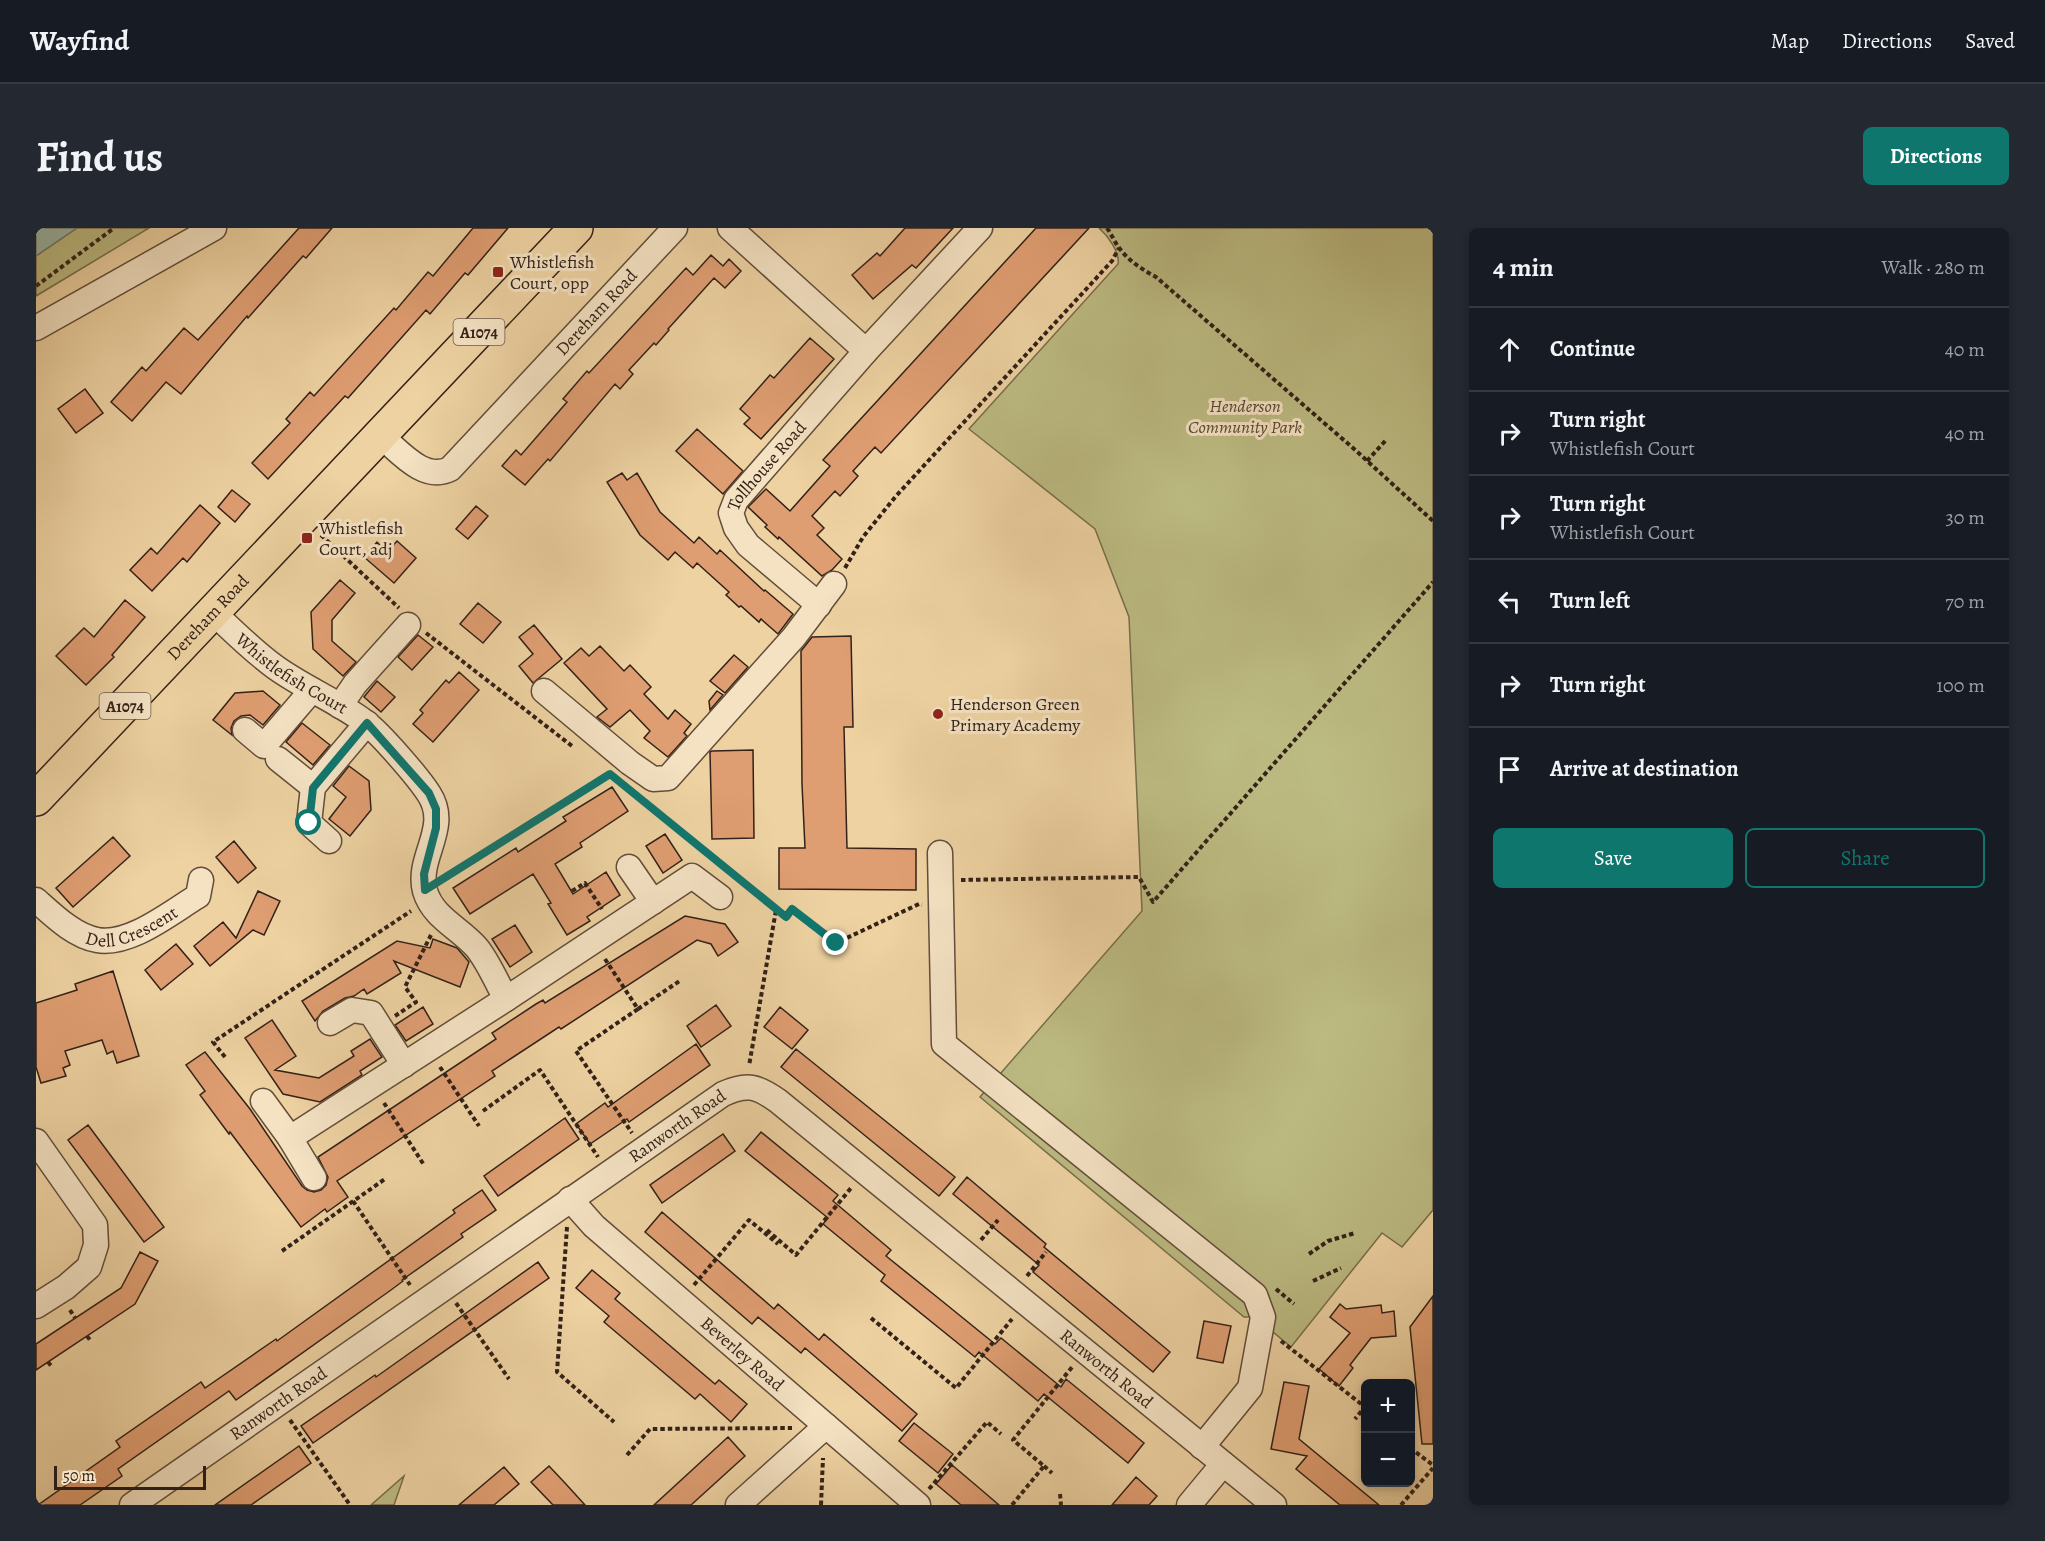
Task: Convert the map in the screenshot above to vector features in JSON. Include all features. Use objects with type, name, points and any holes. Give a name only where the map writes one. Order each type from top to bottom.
[{"type":"highway","name":"Dereham Road","points":[[36,799],[576,228]]},
{"type":"street","points":[[36,328],[214,228]]},
{"type":"street","name":"Dereham Road","points":[[381,436],[418,468],[432,474],[441,474],[450,469],[675,228]]},
{"type":"street","points":[[730,228],[866,351]]},
{"type":"street","name":"Tollhouse Road","points":[[819,605],[748,545],[736,528],[731,513],[736,500],[866,351],[980,228]]},
{"type":"street","points":[[544,691],[630,763],[653,779],[668,778],[794,637],[834,584]]},
{"type":"street","name":"Whistlefish Court","points":[[214,613],[249,647],[277,669],[367,723],[429,793],[436,809],[436,828],[424,874],[432,902]]},
{"type":"street","points":[[339,706],[410,621]]},
{"type":"street","points":[[245,730],[264,746],[312,690]]},
{"type":"street","points":[[329,841],[309,823],[313,788],[367,723]]},
{"type":"street","points":[[278,759],[313,788]]},
{"type":"street","points":[[939,853],[944,1044],[1255,1295],[1263,1317],[1250,1388],[1202,1447],[1274,1505]]},
{"type":"street","points":[[629,867],[653,902]]},
{"type":"street","points":[[290,1138],[507,999],[692,876],[720,897]]},
{"type":"street","name":"Dell Crescent","points":[[36,900],[56,918],[80,934],[97,940],[117,940],[136,933],[204,892]]},
{"type":"street","points":[[432,902],[477,948],[507,999]]},
{"type":"street","points":[[330,1023],[352,1010],[371,1013],[404,1065]]},
{"type":"street","name":"Ranworth Road","points":[[132,1505],[570,1199],[723,1094],[740,1087],[754,1087],[778,1101],[1202,1447]]},
{"type":"street","points":[[263,1101],[290,1138],[314,1178]]},
{"type":"street","points":[[36,1141],[95,1225],[96,1245],[89,1267],[66,1287],[36,1306]]},
{"type":"street","name":"Beverley Road","points":[[570,1199],[594,1226],[826,1426],[923,1499]]},
{"type":"street","points":[[738,1505],[826,1426]]},
{"type":"street","points":[[1189,1505],[1223,1464]]},
{"type":"path","points":[[36,286],[114,228]]},
{"type":"path","points":[[1107,228],[1119,248],[1136,265],[1156,278],[1433,521]]},
{"type":"path","points":[[834,584],[863,537],[896,496],[1112,261],[1119,248]]},
{"type":"path","points":[[1367,461],[1386,440]]},
{"type":"path","points":[[332,543],[410,621],[574,747]]},
{"type":"path","points":[[950,881],[1139,877],[1153,902],[1433,582]]},
{"type":"path","points":[[601,767],[619,782]]},
{"type":"path","points":[[225,1057],[213,1042],[432,902],[610,774]]},
{"type":"path","points":[[628,789],[776,910],[786,917],[792,909],[836,943],[919,903],[942,915]]},
{"type":"path","points":[[572,891],[585,883],[614,927]]},
{"type":"path","points":[[379,1026],[416,1002],[405,987],[432,902]]},
{"type":"path","points":[[748,1072],[776,910]]},
{"type":"path","points":[[594,941],[638,1009]]},
{"type":"path","points":[[636,1139],[576,1051],[681,980]]},
{"type":"path","points":[[428,1049],[479,1126]]},
{"type":"path","points":[[483,1110],[540,1070],[602,1162]]},
{"type":"path","points":[[372,1085],[424,1165]]},
{"type":"path","points":[[282,1251],[386,1179]]},
{"type":"path","points":[[767,1230],[796,1255],[855,1183]]},
{"type":"path","points":[[353,1201],[415,1293]]},
{"type":"path","points":[[689,1290],[749,1220],[778,1244]]},
{"type":"path","points":[[977,1245],[998,1220]]},
{"type":"path","points":[[567,1227],[557,1372],[615,1422]]},
{"type":"path","points":[[1309,1254],[1328,1241],[1355,1233]]},
{"type":"path","points":[[1023,1282],[1046,1252]]},
{"type":"path","points":[[1313,1281],[1341,1268]]},
{"type":"path","points":[[1267,1282],[1294,1304]]},
{"type":"path","points":[[452,1298],[509,1379]]},
{"type":"path","points":[[871,1318],[956,1388],[1016,1313]]},
{"type":"path","points":[[1279,1340],[1365,1407],[1355,1419]]},
{"type":"path","points":[[48,1362],[51,1367]]},
{"type":"path","points":[[1052,1473],[1013,1440],[1076,1363]]},
{"type":"path","points":[[286,1413],[351,1505]]},
{"type":"path","points":[[923,1499],[987,1422],[1001,1434]]},
{"type":"path","points":[[627,1455],[650,1429],[799,1428]]},
{"type":"path","points":[[1401,1505],[1433,1466],[1415,1452]]},
{"type":"path","points":[[821,1505],[823,1455]]},
{"type":"path","points":[[1012,1505],[1044,1466]]},
{"type":"path","points":[[1060,1494],[1061,1505]]},
{"type":"green space","points":[[77,228],[149,228],[36,296],[36,256]]},
{"type":"green space","name":"Henderson Community Park","points":[[1099,228],[1433,228],[1433,1210],[1402,1247],[1382,1233],[1291,1347],[1255,1317],[1244,1317],[980,1097],[1142,911],[1129,617],[1095,529],[969,429],[1118,264],[1115,249]]},
{"type":"green space","points":[[404,1476],[394,1505],[371,1505]]},
{"type":"shaded area","points":[[36,228],[77,228],[36,256]]},
{"type":"building","points":[[299,228],[332,228],[306,258],[303,256],[248,318],[247,316],[181,394],[166,382],[132,421],[111,402],[142,367],[146,371],[184,328],[198,340]]},
{"type":"building","points":[[473,228],[508,228],[468,275],[465,273],[430,314],[426,310],[348,398],[345,396],[268,479],[252,463],[290,423],[286,419],[310,392],[314,396],[394,308],[396,310],[428,272],[433,276]]},
{"type":"building","points":[[905,228],[953,228],[916,268],[912,265],[873,299],[852,275],[877,253],[880,256]]},
{"type":"building","points":[[1036,228],[1089,228],[881,453],[875,447],[853,471],[858,476],[840,496],[835,491],[812,516],[824,528],[817,535],[842,559],[832,570],[822,576],[765,527],[767,525],[748,507],[766,489],[790,511],[830,466],[823,460]]},
{"type":"building","points":[[711,255],[723,266],[729,259],[741,271],[725,288],[714,278],[656,345],[654,343],[629,370],[633,374],[620,389],[615,384],[550,461],[548,459],[525,485],[502,466],[516,450],[521,455],[567,402],[563,399],[587,371],[589,373],[686,268],[693,275]]},
{"type":"building","points":[[810,338],[834,359],[761,439],[744,424],[750,418],[740,409],[770,375],[774,378]]},
{"type":"building","points":[[85,389],[103,413],[76,433],[58,409]]},
{"type":"building","points":[[697,429],[743,471],[723,494],[676,451]]},
{"type":"building","points":[[622,473],[627,480],[637,473],[660,512],[694,543],[699,537],[717,554],[720,550],[764,591],[793,614],[778,634],[761,619],[759,622],[741,606],[739,607],[726,595],[729,592],[697,563],[693,568],[675,552],[668,560],[640,535],[607,482]]},
{"type":"building","points":[[232,490],[250,504],[235,522],[218,507]]},
{"type":"building","points":[[200,505],[220,523],[187,562],[183,558],[152,591],[130,570],[151,548],[157,554]]},
{"type":"building","points":[[476,506],[488,516],[468,539],[456,529]]},
{"type":"building","points":[[397,541],[416,558],[394,583],[364,557],[377,542],[387,552]]},
{"type":"building","points":[[340,580],[355,593],[332,620],[332,641],[356,662],[343,676],[313,649],[311,612]]},
{"type":"building","points":[[125,600],[145,617],[112,655],[114,657],[86,685],[56,656],[84,628],[94,637]]},
{"type":"building","points":[[478,603],[501,622],[483,643],[460,624]]},
{"type":"building","points":[[534,625],[562,659],[533,683],[519,666],[533,654],[519,637]]},
{"type":"building","points":[[418,635],[433,647],[412,670],[398,657]]},
{"type":"building","points":[[851,636],[853,727],[844,727],[847,848],[916,849],[916,890],[779,889],[779,848],[805,848],[801,651],[812,637]]},
{"type":"building","points":[[600,646],[624,671],[630,665],[651,687],[644,694],[668,719],[675,710],[691,724],[684,733],[687,736],[668,757],[644,738],[650,731],[630,710],[610,727],[597,717],[607,709],[564,663],[581,648],[589,656]]},
{"type":"building","points":[[734,655],[748,667],[725,693],[710,681]]},
{"type":"building","points":[[459,672],[479,690],[433,742],[413,724],[423,713],[420,710],[446,680],[449,683]]},
{"type":"building","points":[[377,681],[395,697],[381,712],[364,697]]},
{"type":"building","points":[[263,691],[280,705],[263,725],[250,715],[241,716],[234,721],[231,728],[232,735],[213,720],[235,693]]},
{"type":"building","points":[[717,691],[723,695],[710,710],[709,701]]},
{"type":"building","points":[[302,723],[330,745],[313,765],[286,742]]},
{"type":"building","points":[[753,750],[754,838],[712,839],[710,752]]},
{"type":"building","points":[[349,766],[369,781],[371,810],[350,836],[329,819],[346,797],[333,786]]},
{"type":"building","points":[[612,787],[628,811],[580,843],[582,847],[555,864],[573,894],[606,872],[620,895],[587,917],[590,921],[567,935],[533,874],[470,914],[453,888],[516,848],[518,852],[566,821],[563,817]]},
{"type":"building","points":[[665,834],[682,860],[663,873],[646,846]]},
{"type":"building","points":[[113,837],[130,856],[73,907],[56,888]]},
{"type":"building","points":[[234,841],[256,868],[238,883],[216,857]]},
{"type":"building","points":[[258,891],[280,901],[264,935],[253,930],[210,966],[194,946],[223,922],[236,938]]},
{"type":"building","points":[[685,916],[725,924],[738,942],[718,956],[711,944],[697,940],[561,1029],[559,1027],[492,1071],[495,1076],[337,1181],[348,1197],[327,1212],[325,1209],[301,1227],[200,1095],[205,1091],[186,1065],[205,1052],[250,1109],[302,1186],[314,1192],[321,1190],[326,1185],[328,1177],[318,1157],[496,1039],[492,1033],[536,1004],[543,1000],[545,1003]]},
{"type":"building","points":[[515,925],[532,952],[510,967],[492,939]]},
{"type":"building","points":[[433,939],[457,948],[469,962],[460,987],[394,961],[401,973],[367,994],[364,989],[354,996],[345,998],[323,1011],[315,1021],[302,1001],[397,941],[430,948]]},
{"type":"building","points":[[176,944],[193,964],[161,990],[145,970]]},
{"type":"building","points":[[113,971],[139,1056],[117,1063],[113,1051],[107,1054],[102,1040],[65,1051],[70,1065],[63,1068],[66,1076],[41,1083],[36,1067],[36,1003],[77,990],[75,984]]},
{"type":"building","points":[[716,1005],[731,1026],[701,1047],[687,1026]]},
{"type":"building","points":[[423,1007],[433,1024],[406,1041],[395,1025]]},
{"type":"building","points":[[780,1007],[808,1030],[792,1049],[764,1027]]},
{"type":"building","points":[[272,1020],[296,1056],[275,1070],[319,1078],[354,1056],[351,1051],[370,1039],[382,1057],[360,1071],[362,1075],[320,1102],[283,1094],[245,1038]]},
{"type":"building","points":[[696,1044],[710,1065],[629,1122],[627,1119],[590,1144],[576,1124],[605,1103],[608,1107]]},
{"type":"building","points":[[796,1049],[955,1177],[939,1196],[781,1067]]},
{"type":"building","points":[[565,1118],[579,1139],[498,1196],[484,1176]]},
{"type":"building","points":[[88,1125],[164,1227],[144,1242],[68,1140]]},
{"type":"building","points":[[761,1132],[838,1195],[833,1201],[891,1250],[886,1256],[995,1344],[1001,1338],[1061,1387],[1066,1379],[1144,1443],[1128,1463],[1044,1394],[1038,1401],[979,1352],[975,1357],[881,1281],[885,1275],[823,1224],[828,1218],[745,1151]]},
{"type":"building","points":[[723,1134],[735,1151],[662,1203],[650,1185]]},
{"type":"building","points":[[967,1177],[1046,1244],[1044,1247],[1170,1352],[1153,1372],[1033,1272],[1039,1265],[953,1194]]},
{"type":"building","points":[[482,1190],[496,1210],[461,1234],[463,1237],[391,1290],[236,1400],[229,1391],[118,1469],[122,1476],[80,1505],[38,1505],[120,1447],[116,1441],[201,1382],[205,1388],[276,1339],[277,1341],[455,1213],[453,1210]]},
{"type":"building","points":[[662,1212],[774,1309],[778,1304],[819,1340],[824,1334],[917,1414],[902,1431],[805,1348],[801,1353],[758,1317],[752,1324],[645,1232]]},
{"type":"building","points":[[140,1252],[158,1261],[135,1304],[36,1370],[36,1344],[121,1288]]},
{"type":"building","points":[[538,1262],[549,1278],[313,1443],[301,1426],[375,1375],[376,1377]]},
{"type":"building","points":[[592,1270],[620,1293],[615,1299],[715,1384],[719,1380],[747,1404],[731,1422],[700,1394],[695,1399],[604,1322],[609,1316],[576,1288]]},
{"type":"building","points":[[1433,1296],[1433,1444],[1422,1444],[1410,1327]]},
{"type":"building","points":[[1340,1304],[1346,1309],[1381,1305],[1382,1313],[1394,1311],[1396,1336],[1371,1338],[1350,1365],[1353,1368],[1339,1386],[1319,1369],[1350,1333],[1330,1317]]},
{"type":"building","points":[[1204,1321],[1231,1326],[1223,1363],[1197,1358]]},
{"type":"building","points":[[1284,1382],[1309,1386],[1299,1439],[1379,1505],[1340,1505],[1296,1469],[1307,1456],[1271,1449]]},
{"type":"building","points":[[914,1423],[953,1454],[938,1473],[899,1441]]},
{"type":"building","points":[[728,1437],[745,1456],[691,1505],[654,1505]]},
{"type":"building","points":[[299,1446],[311,1463],[251,1505],[215,1505]]},
{"type":"building","points":[[952,1465],[999,1505],[961,1505],[936,1484]]},
{"type":"building","points":[[549,1466],[585,1505],[553,1505],[531,1482]]},
{"type":"building","points":[[504,1467],[519,1484],[494,1505],[459,1505]]},
{"type":"building","points":[[1136,1477],[1157,1496],[1149,1505],[1112,1505]]},
{"type":"place","name":"Whistlefish Court, opp","points":[[498,272]]},
{"type":"place","name":"Whistlefish Court, adj","points":[[307,538]]},
{"type":"place","name":"Henderson Green Primary Academy","points":[[938,714]]},
{"type":"route","points":[[309,823],[313,788],[367,723],[429,793],[436,809],[436,828],[424,874],[425,890],[610,774],[786,917],[792,909],[836,943]]}]
